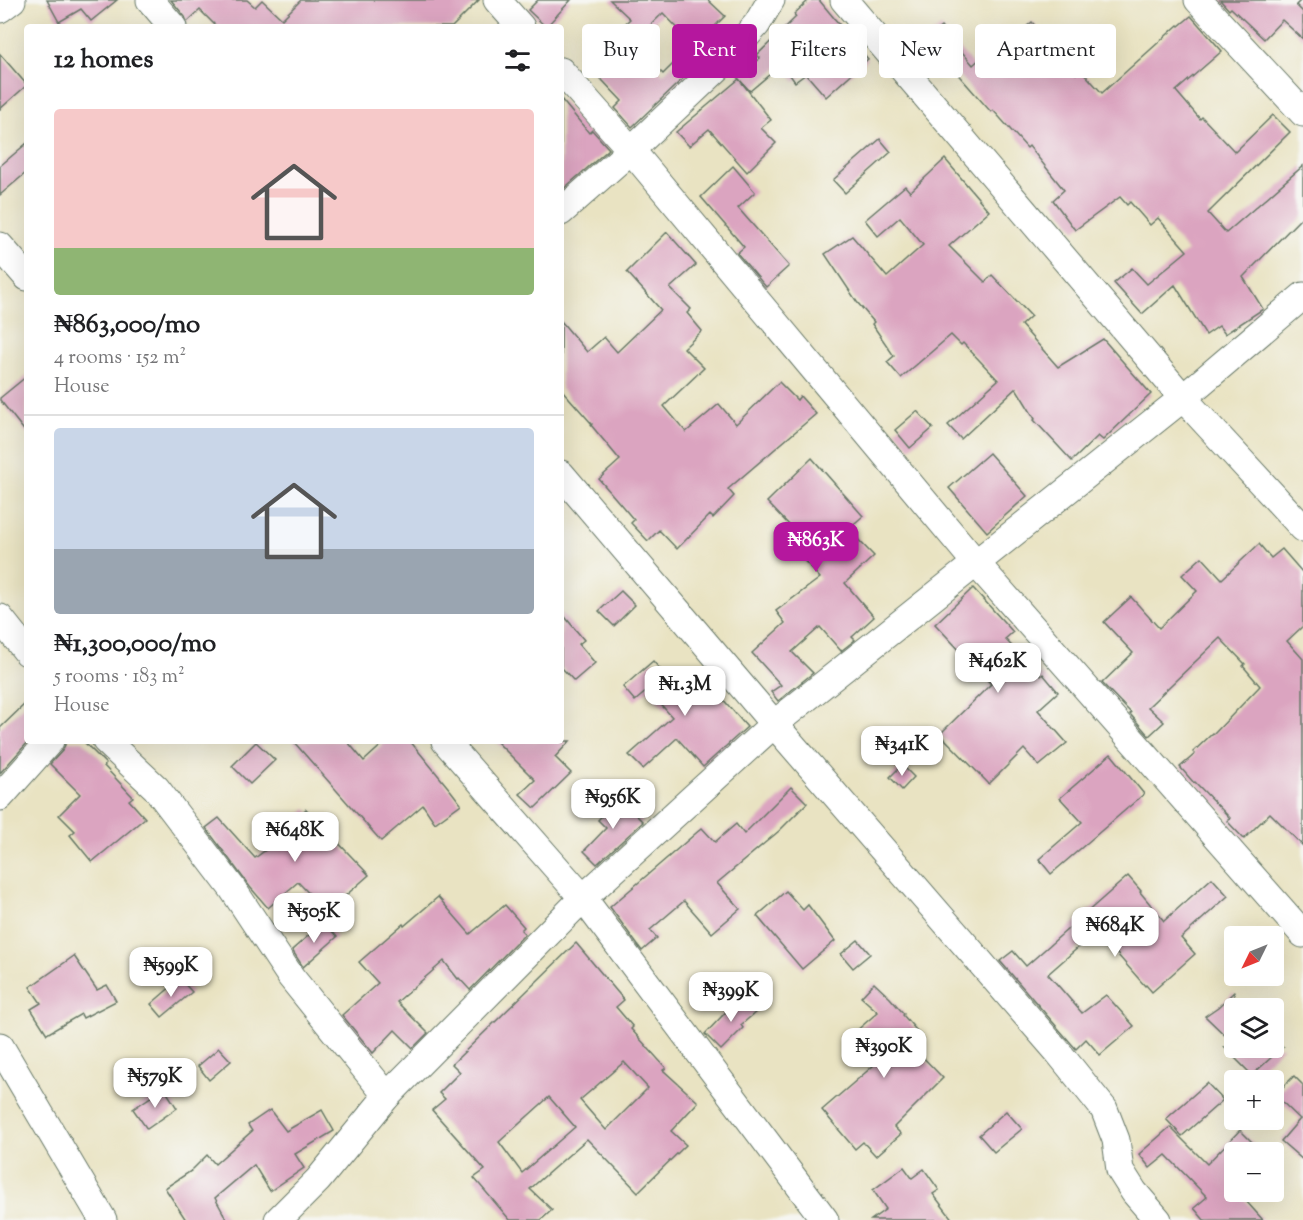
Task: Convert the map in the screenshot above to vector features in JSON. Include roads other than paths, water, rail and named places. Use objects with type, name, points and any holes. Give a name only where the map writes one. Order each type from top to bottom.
[{"type":"street","points":[[0,9],[12,0]]},
{"type":"street","points":[[150,0],[170,24]]},
{"type":"street","points":[[497,0],[518,24]]},
{"type":"street","points":[[564,209],[721,65],[757,24],[771,0]]},
{"type":"street","points":[[844,0],[1183,398],[1303,528]]},
{"type":"street","points":[[1198,0],[1303,113]]},
{"type":"street","points":[[564,74],[631,150],[975,562],[1303,934]]},
{"type":"street","points":[[0,246],[24,274]]},
{"type":"street","points":[[278,1220],[318,1180],[387,1096],[583,898],[774,724],[1183,398],[1303,296]]},
{"type":"street","points":[[564,478],[1058,1052],[1104,1109],[1116,1140],[1120,1170],[1134,1192],[1158,1220]]},
{"type":"street","points":[[0,618],[24,648]]},
{"type":"street","points":[[0,797],[47,744]]},
{"type":"street","points":[[109,744],[156,788],[232,888],[291,977],[387,1096]]},
{"type":"street","points":[[448,744],[583,898],[825,1220]]},
{"type":"street","points":[[0,1046],[103,1220]]}]
